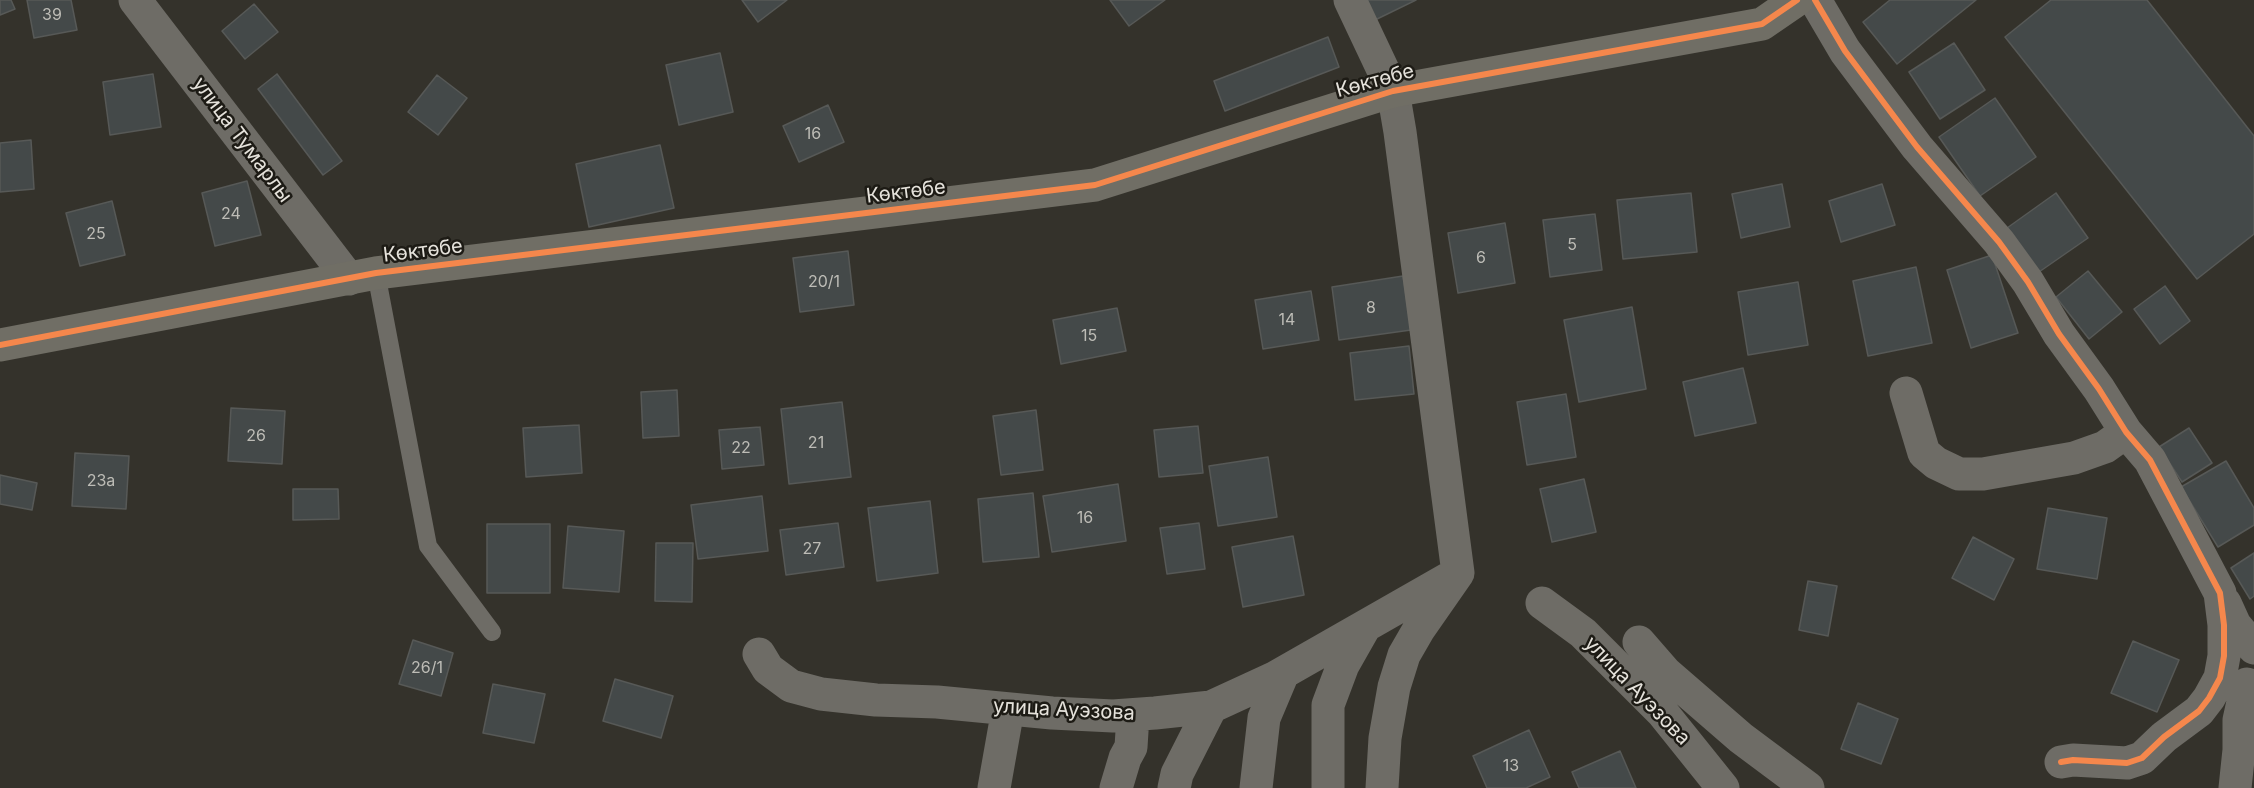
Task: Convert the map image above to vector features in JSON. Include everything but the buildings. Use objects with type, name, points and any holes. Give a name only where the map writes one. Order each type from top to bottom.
[{"type":"street","name":"улица Тумарлы","points":[[135,0],[363,276]]},
{"type":"street","points":[[1350,0],[1393,90],[1458,573],[1404,655],[1394,687],[1385,738],[1382,788]]},
{"type":"street","name":"Көктөбе","points":[[0,345],[363,276],[1095,185],[1393,90],[1762,24],[1797,0]]},
{"type":"street","points":[[1815,0],[1845,51],[1882,102],[1965,205],[1999,242],[2028,282],[2059,334],[2099,389],[2126,432],[2150,460],[2235,625],[2254,648]]},
{"type":"street","points":[[1906,393],[1924,453],[1936,463],[1959,474],[1983,474],[2074,458],[2105,447],[2126,432]]},
{"type":"street","name":"улица Ауэзова","points":[[759,654],[768,669],[791,686],[821,694],[876,700],[1113,716],[1211,707],[1283,673],[1458,573]]},
{"type":"street","points":[[2061,762],[2073,760],[2127,764],[2142,758],[2164,737],[2199,711],[2220,678],[2224,656],[2224,626],[2220,593]]},
{"type":"street","name":"улица Ауэзова","points":[[1542,603],[1583,633],[1662,712],[1723,788]]},
{"type":"street","points":[[1328,788],[1328,705],[1343,665],[1365,626]]},
{"type":"street","points":[[1639,642],[1666,673],[1741,738],[1808,788]]},
{"type":"street","points":[[1256,788],[1264,718],[1283,673]]},
{"type":"street","points":[[2235,788],[2239,720],[2247,684]]},
{"type":"street","points":[[1174,788],[1177,774],[1211,707]]},
{"type":"street","points":[[994,788],[1008,709]]},
{"type":"street","points":[[1116,788],[1125,758],[1131,747],[1133,715]]},
{"type":"lane","points":[[363,276],[428,546],[492,632]]},
{"type":"cycle path","points":[[0,345],[376,273],[1095,185],[1393,91],[1762,24],[1797,0]]},
{"type":"cycle path","points":[[1815,0],[1845,51],[1917,147],[1999,242],[2028,282],[2059,334],[2099,389],[2126,432],[2150,460],[2220,593],[2224,625],[2224,656],[2220,678],[2199,711],[2164,737],[2142,758],[2127,763],[2073,760],[2061,762]]}]
